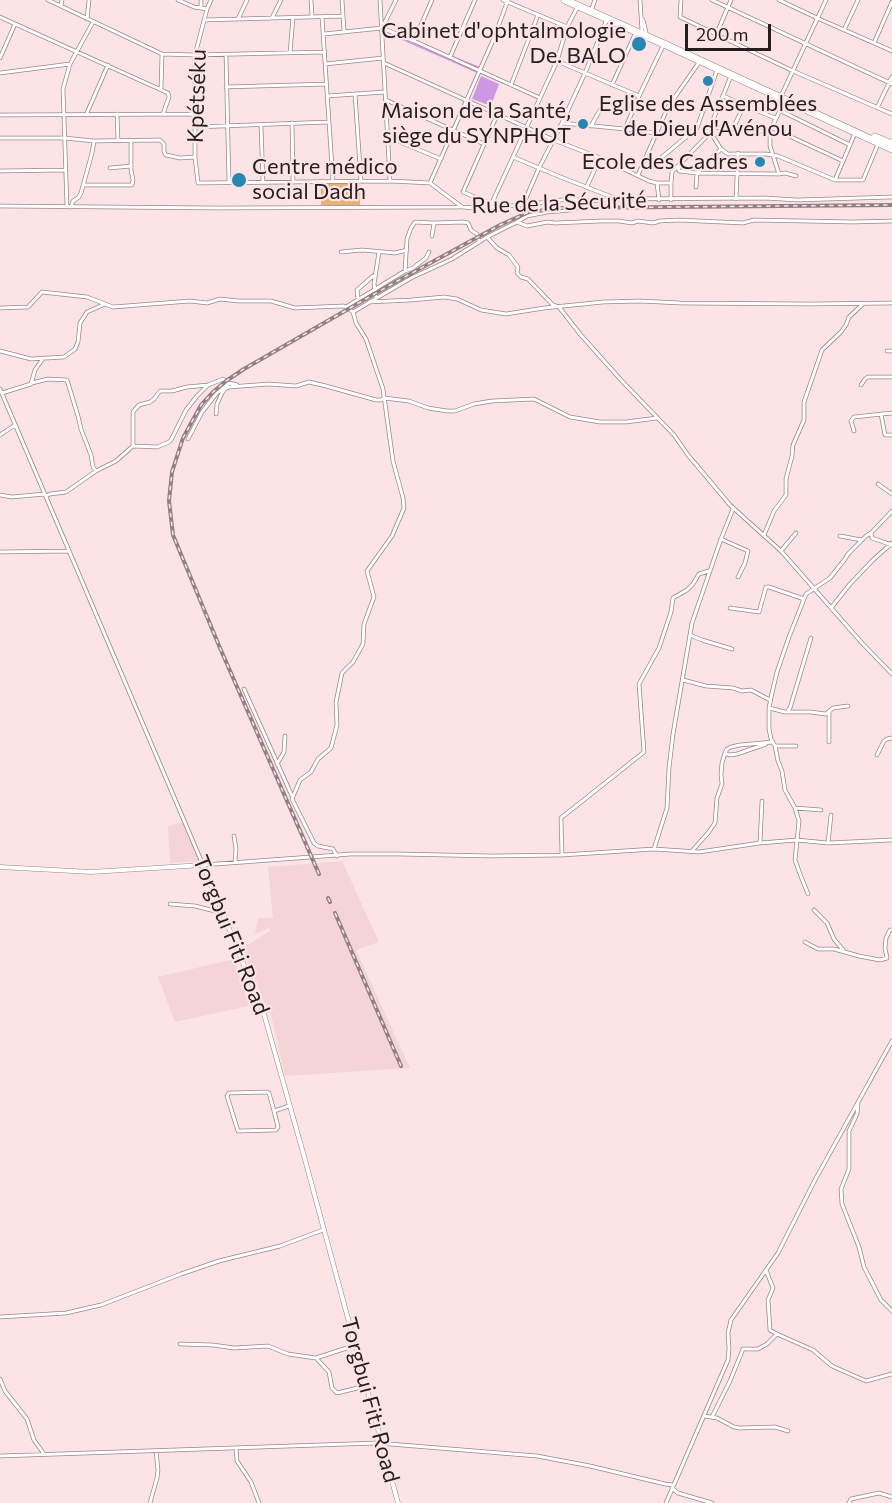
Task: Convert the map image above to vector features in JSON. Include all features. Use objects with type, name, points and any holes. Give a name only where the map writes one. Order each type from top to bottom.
[{"type":"highway","points":[[565,0],[592,8],[664,44],[784,97],[892,149]]},
{"type":"highway","points":[[576,3],[607,19],[892,144]]},
{"type":"street","points":[[48,0],[162,54],[325,52]]},
{"type":"street","points":[[61,6],[62,0]]},
{"type":"street","points":[[87,19],[89,0]]},
{"type":"street","points":[[178,0],[194,7],[207,9]]},
{"type":"street","points":[[201,0],[201,7]]},
{"type":"street","name":"Kpétséku","points":[[211,0],[195,55],[195,157],[198,183],[229,183]]},
{"type":"street","points":[[238,19],[247,0]]},
{"type":"street","points":[[272,18],[281,0]]},
{"type":"street","points":[[311,0],[312,17]]},
{"type":"street","points":[[342,0],[344,32]]},
{"type":"street","points":[[380,0],[390,181]]},
{"type":"street","points":[[382,28],[396,0]]},
{"type":"street","points":[[414,41],[432,0]]},
{"type":"street","points":[[450,57],[475,0]]},
{"type":"street","points":[[502,0],[567,27]]},
{"type":"street","points":[[592,8],[595,0]]},
{"type":"street","points":[[612,85],[642,33],[640,0]]},
{"type":"street","points":[[681,0],[680,17],[793,71],[892,114]]},
{"type":"street","points":[[712,0],[891,83]]},
{"type":"street","points":[[716,35],[731,0]]},
{"type":"street","points":[[779,0],[892,51]]},
{"type":"street","points":[[779,174],[770,146],[771,129],[793,71],[826,0]]},
{"type":"street","points":[[844,30],[858,0]]},
{"type":"street","points":[[226,55],[229,183],[390,181],[430,183],[480,71],[508,1]]},
{"type":"street","points":[[874,43],[892,2]]},
{"type":"street","points":[[497,114],[463,192],[490,206],[557,61],[576,3]]},
{"type":"street","points":[[511,85],[538,15]]},
{"type":"street","points":[[322,16],[333,182]]},
{"type":"street","points":[[204,20],[343,16]]},
{"type":"street","points":[[0,17],[168,93],[169,97],[163,114]]},
{"type":"street","points":[[290,53],[293,17]]},
{"type":"street","points":[[523,205],[585,74],[607,19]]},
{"type":"street","points":[[69,207],[65,170],[63,89],[70,64],[93,22]]},
{"type":"street","points":[[0,58],[15,23]]},
{"type":"street","points":[[324,34],[382,28],[540,98]]},
{"type":"street","points":[[625,129],[664,44]]},
{"type":"street","points":[[161,89],[162,54]]},
{"type":"street","points":[[325,64],[384,58]]},
{"type":"street","points":[[638,175],[668,107],[700,60]]},
{"type":"street","points":[[557,61],[639,96]]},
{"type":"street","points":[[384,63],[554,140],[657,183],[671,183]]},
{"type":"street","points":[[0,73],[70,64]]},
{"type":"street","points":[[86,115],[108,65]]},
{"type":"street","points":[[662,157],[697,128],[717,68]]},
{"type":"street","points":[[671,200],[672,172],[704,140],[731,75]]},
{"type":"street","points":[[878,108],[892,77]]},
{"type":"street","points":[[226,87],[327,84]]},
{"type":"street","points":[[327,96],[386,92]]},
{"type":"street","points":[[355,94],[361,182]]},
{"type":"street","points":[[723,96],[775,118]]},
{"type":"street","points":[[386,100],[484,144]]},
{"type":"street","points":[[591,126],[605,101]]},
{"type":"street","points":[[732,131],[744,105]]},
{"type":"street","points":[[779,110],[850,145]]},
{"type":"street","points":[[117,114],[118,141]]},
{"type":"street","points":[[0,115],[194,114]]},
{"type":"street","points":[[195,127],[329,122]]},
{"type":"street","points":[[292,123],[293,182]]},
{"type":"street","points":[[562,123],[656,133]]},
{"type":"street","points":[[261,124],[263,183]]},
{"type":"street","points":[[712,124],[732,131],[771,129],[843,161]]},
{"type":"street","points":[[709,130],[728,154],[772,155],[835,180],[863,180],[878,144]]},
{"type":"street","points":[[835,180],[855,133]]},
{"type":"street","points":[[388,136],[441,159]]},
{"type":"street","points":[[0,138],[64,138],[94,141],[160,140],[164,144],[166,155],[180,158],[195,157]]},
{"type":"street","points":[[69,207],[79,197],[84,185],[94,141]]},
{"type":"street","points":[[84,185],[131,185],[133,180],[131,141]]},
{"type":"street","points":[[696,187],[697,174],[722,149]]},
{"type":"street","points":[[736,199],[738,153]]},
{"type":"street","points":[[513,157],[617,199]]},
{"type":"street","points":[[586,186],[600,158]]},
{"type":"street","points":[[678,164],[679,171],[697,174],[784,173],[796,176]]},
{"type":"street","points":[[110,168],[131,166]]},
{"type":"street","points":[[0,171],[65,170]]},
{"type":"street","name":"Rue de la Sécurité","points":[[430,183],[462,207],[523,205],[552,200],[580,199],[591,201],[765,198],[797,200],[892,197]]},
{"type":"street","points":[[657,183],[660,200]]},
{"type":"street","points":[[353,312],[527,216],[535,213],[572,210],[577,208],[580,199]]},
{"type":"street","points":[[0,206],[462,207]]},
{"type":"street","points":[[517,222],[527,226],[548,222],[619,221],[632,223],[638,221],[653,223],[678,220],[892,221]]},
{"type":"street","points":[[405,271],[407,239],[415,222],[468,223],[479,242]]},
{"type":"street","points":[[432,236],[434,223]]},
{"type":"street","points":[[487,237],[497,248],[509,255],[518,267],[517,273],[521,277],[528,279],[553,304],[560,307],[580,334],[663,422],[733,509],[781,551],[892,674]]},
{"type":"street","points":[[341,252],[362,250],[395,253],[407,250]]},
{"type":"street","points":[[376,298],[374,290],[379,252]]},
{"type":"street","points":[[0,308],[28,307],[42,292],[87,297],[113,308],[190,301],[207,303],[220,299],[271,301],[295,308],[346,307],[421,263],[429,252]]},
{"type":"street","points":[[358,299],[357,290],[375,275]]},
{"type":"street","points":[[369,302],[444,297],[457,299],[481,310],[506,314],[603,302],[892,303]]},
{"type":"street","points":[[0,351],[31,359],[58,358],[70,353],[78,342],[82,318],[91,309],[105,304]]},
{"type":"street","points":[[764,535],[774,511],[786,495],[786,479],[793,445],[804,420],[804,402],[822,350],[846,325],[849,317],[863,304]]},
{"type":"street","points":[[293,798],[300,780],[311,772],[318,759],[331,748],[337,725],[336,702],[342,673],[353,662],[363,644],[364,624],[374,597],[367,571],[392,536],[404,508],[393,461],[383,389],[366,339],[356,323],[353,312],[346,307]]},
{"type":"street","points":[[887,351],[892,351]]},
{"type":"street","points":[[32,383],[35,370],[43,359]]},
{"type":"street","points":[[861,385],[868,377],[892,377]]},
{"type":"street","points":[[2,393],[48,379],[67,380],[96,471]]},
{"type":"street","points":[[133,446],[133,412],[139,405],[150,402],[160,391],[208,385],[223,379],[238,386]]},
{"type":"street","points":[[216,414],[217,404],[225,389],[276,384],[296,386],[309,382],[376,400],[384,398],[409,401],[428,408],[447,411],[492,401],[534,399],[570,417],[600,422],[626,422],[657,418]]},
{"type":"street","points":[[188,439],[202,412],[229,383]]},
{"type":"street","points":[[0,495],[46,495],[66,492],[96,471],[116,461],[133,446],[157,447],[169,442],[186,410],[208,385]]},
{"type":"street","name":"Torgbui Fiti Road","points":[[0,389],[264,1014],[398,1503]]},
{"type":"street","points":[[854,431],[852,418],[892,413]]},
{"type":"street","points":[[881,414],[885,435],[892,435]]},
{"type":"street","points":[[0,435],[15,425]]},
{"type":"street","points":[[878,484],[892,494]]},
{"type":"street","points":[[654,849],[667,808],[669,768],[692,623],[733,509]]},
{"type":"street","points":[[808,894],[795,860],[799,821],[785,790],[782,771],[769,729],[771,700],[777,672],[806,594],[830,578],[848,554],[892,511]]},
{"type":"street","points":[[781,551],[796,533]]},
{"type":"street","points":[[831,608],[850,584],[891,544],[872,538],[871,533]]},
{"type":"street","points":[[840,536],[862,540]]},
{"type":"street","points":[[721,539],[748,551],[738,577]]},
{"type":"street","points":[[0,552],[69,551]]},
{"type":"street","points":[[562,855],[561,818],[644,752],[639,684],[659,648],[671,612],[673,598],[690,588],[699,574],[709,571]]},
{"type":"street","points":[[730,608],[759,612],[766,587],[804,600]]},
{"type":"street","points":[[690,634],[732,650]]},
{"type":"street","points":[[787,712],[811,638]]},
{"type":"street","points":[[683,680],[706,687],[751,690],[771,700]]},
{"type":"street","points":[[244,689],[298,811],[315,843],[318,846],[333,849],[337,856]]},
{"type":"street","points":[[770,708],[787,712],[826,714],[833,708],[848,706]]},
{"type":"street","points":[[829,742],[830,712]]},
{"type":"street","points":[[277,764],[284,752],[285,736]]},
{"type":"street","points":[[877,755],[884,741],[892,738]]},
{"type":"street","points":[[692,851],[714,823],[717,798],[722,784],[721,774],[725,753],[731,747],[768,743],[796,746]]},
{"type":"street","points":[[725,753],[737,754],[768,743]]},
{"type":"street","points":[[760,843],[762,801]]},
{"type":"street","points":[[795,808],[821,810]]},
{"type":"street","points":[[828,843],[831,814]]},
{"type":"street","points":[[234,836],[235,862]]},
{"type":"street","points":[[0,867],[91,872],[337,856],[562,855],[654,849],[699,852],[797,840],[828,843],[892,840]]},
{"type":"street","points":[[170,904],[195,906],[222,913]]},
{"type":"street","points":[[814,910],[827,923],[834,939],[844,951]]},
{"type":"street","points":[[805,942],[818,949],[844,951],[880,960],[887,957],[886,939],[892,930]]},
{"type":"street","points":[[666,1503],[728,1360],[728,1333],[731,1320],[778,1253],[815,1180],[892,1041]]},
{"type":"street","points":[[267,1092],[274,1112],[278,1126],[276,1130],[238,1131],[227,1096],[230,1093],[267,1092]]},
{"type":"street","points":[[858,1102],[857,1114],[849,1131],[849,1169],[841,1190],[842,1204],[856,1238],[864,1267],[881,1300],[892,1311]]},
{"type":"street","points":[[274,1112],[289,1106]]},
{"type":"street","points":[[0,1317],[66,1313],[101,1305],[219,1261],[280,1246],[324,1230]]},
{"type":"street","points":[[766,1270],[773,1288],[768,1300],[770,1330],[813,1350],[832,1366],[866,1381],[892,1374]]},
{"type":"street","points":[[712,1417],[743,1349],[758,1349],[777,1334]]},
{"type":"street","points":[[180,1344],[241,1348],[268,1346],[288,1354],[316,1358],[356,1345]]},
{"type":"street","points":[[316,1358],[329,1372],[334,1391],[340,1392],[367,1386]]},
{"type":"street","points":[[0,1379],[5,1391],[27,1419],[34,1440],[44,1454]]},
{"type":"street","points":[[704,1416],[740,1428],[775,1427],[788,1431]]},
{"type":"street","points":[[0,1456],[382,1443],[537,1456],[665,1484],[672,1486],[678,1493],[712,1503]]},
{"type":"street","points":[[236,1448],[237,1461],[251,1482],[259,1503]]},
{"type":"street","points":[[150,1503],[158,1470],[156,1451]]},
{"type":"street","points":[[849,1503],[851,1499],[879,1493],[892,1497]]},
{"type":"shaded area","points":[[481,76],[499,84],[491,106],[472,99]]},
{"type":"shaded area","points":[[360,182],[360,205],[321,205],[321,183]]},
{"type":"shaded area","points":[[183,822],[199,861],[170,863],[168,826]]},
{"type":"shaded area","points":[[342,861],[379,942],[356,950],[410,1068],[285,1076],[270,1011],[267,1011],[242,946],[248,945],[271,930],[269,928],[255,934],[258,918],[273,918],[268,867]]},
{"type":"shaded area","points":[[234,959],[249,1006],[175,1022],[158,977]]},
{"type":"waterway","points":[[386,32],[477,72]]},
{"type":"waterway","points":[[453,57],[478,67]]},
{"type":"waterway","points":[[481,73],[503,83]]},
{"type":"railway","points":[[319,874],[173,535],[169,501],[172,472],[183,438],[201,405],[226,381],[244,369],[390,285],[500,225],[529,212],[562,208],[892,205]]},
{"type":"railway","points":[[328,898],[330,902]]},
{"type":"railway","points":[[335,913],[401,1066]]},
{"type":"place","name":"Cabinet d'ophtalmologie De. BALO","points":[[639,44]]},
{"type":"place","name":"Eglise des Assemblées de Dieu d'Avénou","points":[[708,81]]},
{"type":"place","name":"Maison de la Santé, siège du SYNPHOT","points":[[583,124]]},
{"type":"place","name":"Ecole des Cadres","points":[[760,162]]},
{"type":"place","name":"Centre médico social Dadh","points":[[239,180]]}]
